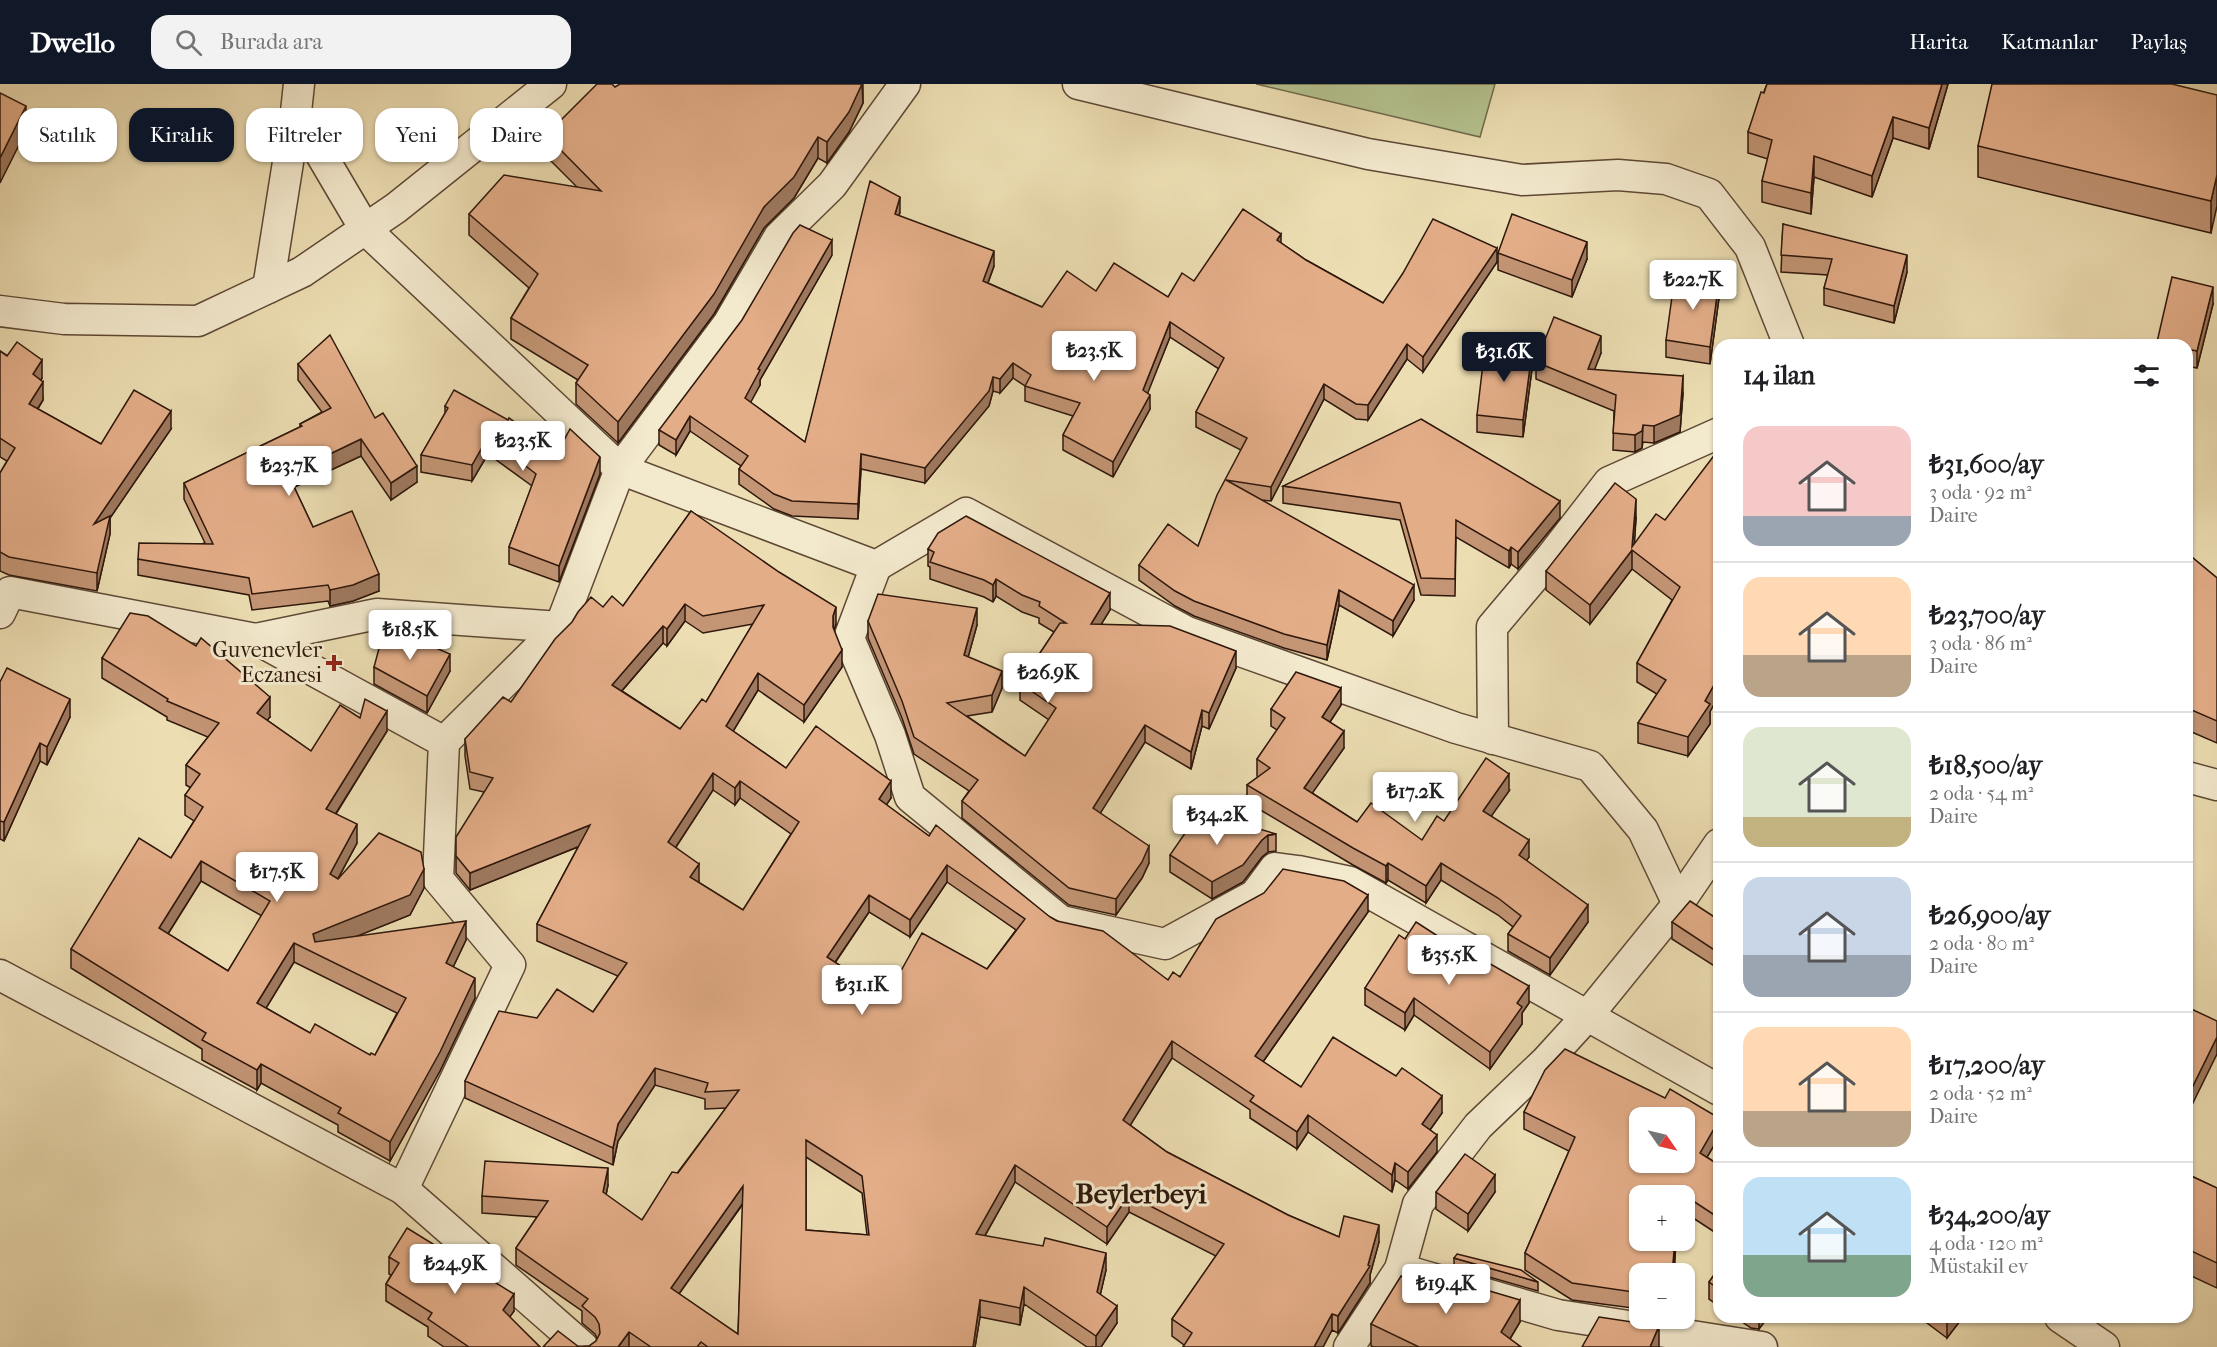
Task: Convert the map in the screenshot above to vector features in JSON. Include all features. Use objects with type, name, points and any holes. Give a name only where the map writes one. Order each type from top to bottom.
[{"type":"street","points":[[0,311],[64,319],[198,321],[302,272],[396,208],[551,84]]},
{"type":"street","points":[[403,1189],[510,965],[438,879],[444,742],[560,627],[620,469],[728,324],[779,237],[832,184],[904,84]]},
{"type":"street","points":[[1078,84],[1368,154],[1522,180],[1618,175],[1666,179],[1710,194],[1750,247],[1787,339]]},
{"type":"street","points":[[297,98],[365,229],[620,469],[876,566]]},
{"type":"street","points":[[268,288],[297,98]]},
{"type":"street","points":[[1493,739],[1492,627],[1551,557],[1609,482],[1713,436]]},
{"type":"street","points":[[1678,904],[1643,831],[1590,766],[1456,728],[1187,632],[966,513],[876,566],[849,638],[890,735],[910,797],[1061,921],[1165,944],[1254,895],[1275,868],[1350,882],[1713,1087]]},
{"type":"street","points":[[0,613],[10,592],[256,639],[444,742]]},
{"type":"street","points":[[256,639],[377,614],[560,627]]},
{"type":"street","points":[[2193,779],[2217,785]]},
{"type":"street","points":[[1349,1347],[1400,1269],[1418,1204],[1478,1126],[1546,1061],[1588,1015],[1678,904],[1713,853]]},
{"type":"street","points":[[0,975],[403,1189],[583,1347]]},
{"type":"street","points":[[1400,1269],[1558,1315],[1762,1347]]},
{"type":"street","points":[[2069,1323],[2104,1347]]},
{"type":"green space","points":[[1256,84],[1495,84],[1480,137]]},
{"type":"building","points":[[597,84],[612,84],[615,87],[620,84],[862,84],[849,112],[827,142],[818,137],[794,177],[764,207],[714,294],[618,422],[576,383],[588,365],[511,318],[538,274],[469,214],[504,175],[601,191],[563,152],[563,118]]},
{"type":"building","points":[[1767,84],[1942,84],[1929,128],[1893,117],[1872,176],[1814,156],[1811,193],[1762,181],[1772,140],[1748,132],[1761,92],[1764,93]]},
{"type":"building","points":[[1992,84],[2172,84],[2217,95],[2217,175],[2211,201],[1978,146]]},
{"type":"building","points":[[0,93],[26,106],[18,108],[18,122],[0,158]]},
{"type":"building","points":[[870,181],[900,197],[895,214],[994,251],[983,281],[1042,307],[1067,271],[1096,291],[1114,263],[1168,297],[1182,273],[1194,281],[1243,209],[1281,234],[1277,240],[1306,260],[1383,303],[1403,273],[1433,219],[1497,248],[1423,357],[1407,344],[1368,405],[1356,404],[1324,384],[1271,487],[1226,480],[1414,585],[1393,621],[1339,590],[1327,645],[1284,634],[1194,601],[1175,591],[1139,565],[1168,524],[1198,546],[1217,495],[1247,438],[1196,412],[1224,358],[1170,322],[1143,390],[1150,395],[1113,462],[1063,435],[1080,403],[1025,386],[1031,375],[1013,363],[1000,379],[993,377],[989,391],[925,468],[861,454],[858,504],[792,501],[774,494],[739,469],[748,456],[690,416],[676,440],[659,430],[742,320],[793,233],[800,225],[832,240],[758,369],[760,370],[745,398],[805,442]]},
{"type":"building","points":[[1512,214],[1587,242],[1572,280],[1498,253]]},
{"type":"building","points":[[1783,224],[1907,255],[1894,306],[1824,288],[1832,259],[1781,255]]},
{"type":"building","points":[[1675,275],[1719,281],[1710,347],[1666,340]]},
{"type":"building","points":[[2172,277],[2213,287],[2197,351],[2193,350],[2193,339],[2158,339]]},
{"type":"building","points":[[1554,317],[1601,336],[1588,369],[1683,376],[1680,415],[1654,426],[1643,425],[1642,431],[1635,435],[1613,433],[1616,395],[1536,362]]},
{"type":"building","points":[[330,335],[375,418],[383,413],[417,466],[391,483],[361,439],[288,474],[313,527],[352,511],[379,574],[353,585],[330,590],[328,585],[252,594],[249,578],[138,559],[139,543],[213,544],[184,483],[302,426],[300,424],[331,408],[298,364]]},
{"type":"building","points":[[17,342],[42,360],[33,374],[43,382],[29,404],[101,444],[134,390],[171,411],[94,524],[110,516],[97,573],[9,557],[0,552],[0,473],[15,448],[0,438],[0,351],[7,356]]},
{"type":"building","points":[[1485,346],[1532,352],[1523,420],[1477,415]]},
{"type":"building","points":[[454,390],[508,420],[509,418],[557,453],[570,429],[600,457],[559,566],[509,547],[536,474],[488,437],[472,465],[421,455],[448,408],[445,406]]},
{"type":"building","points":[[1421,419],[1560,501],[1518,552],[1511,547],[1509,551],[1456,520],[1455,579],[1421,578],[1400,503],[1283,486]]},
{"type":"building","points":[[1713,457],[1713,687],[1705,701],[1710,704],[1688,737],[1638,723],[1666,680],[1637,663],[1680,587],[1632,550],[1590,605],[1546,571],[1615,483],[1636,499],[1632,547],[1656,514],[1665,520]]},
{"type":"building","points":[[691,511],[779,572],[836,607],[833,627],[842,650],[804,705],[758,673],[726,726],[786,768],[816,726],[891,781],[879,799],[929,836],[936,825],[1050,917],[1057,921],[1103,931],[1168,980],[1173,972],[1180,977],[1216,919],[1264,893],[1283,869],[1344,881],[1368,895],[1255,1056],[1301,1087],[1333,1037],[1396,1076],[1402,1068],[1442,1096],[1422,1124],[1437,1135],[1408,1172],[1395,1163],[1392,1175],[1308,1115],[1297,1132],[1250,1101],[1254,1096],[1172,1041],[1123,1120],[1167,1152],[1288,1215],[1339,1237],[1344,1216],[1379,1225],[1368,1265],[1370,1266],[1338,1316],[1332,1314],[1314,1347],[1183,1347],[1192,1333],[1172,1319],[1224,1244],[1129,1195],[1107,1227],[1015,1165],[976,1234],[1043,1246],[1045,1238],[1106,1253],[1097,1292],[1117,1306],[1096,1336],[1024,1287],[1020,1308],[980,1300],[973,1347],[708,1347],[701,1342],[697,1347],[651,1347],[629,1332],[618,1347],[579,1347],[589,1346],[596,1341],[600,1333],[595,1317],[582,1306],[588,1299],[516,1248],[548,1201],[482,1196],[485,1161],[608,1168],[603,1192],[642,1220],[672,1172],[678,1173],[739,1090],[705,1092],[708,1083],[655,1068],[618,1124],[613,1148],[465,1081],[499,1011],[537,1018],[557,989],[593,1012],[627,963],[537,924],[590,825],[470,873],[456,856],[456,837],[493,778],[470,772],[465,739],[503,697],[511,702],[555,639],[572,622],[591,597],[603,607],[612,596],[623,606]],"holes":[[[685,604],[703,616],[764,605],[706,702],[702,699],[680,729],[612,685],[663,626],[667,629]],[[713,773],[735,788],[740,781],[799,822],[743,910],[690,877],[699,864],[668,842]],[[947,865],[1025,919],[987,969],[922,933],[887,996],[827,957],[869,895],[910,920]],[[806,1140],[862,1176],[869,1235],[806,1230]],[[743,1186],[738,1334],[671,1288]]]},
{"type":"building","points":[[966,516],[1110,593],[1091,624],[1170,626],[1236,651],[1209,713],[1202,710],[1191,752],[1145,725],[1093,808],[1149,846],[1142,862],[1116,899],[1069,888],[962,801],[978,780],[914,737],[902,701],[868,621],[878,594],[977,608],[964,655],[1002,671],[992,695],[947,703],[1025,756],[1056,708],[1020,683],[1060,623],[1066,623],[1039,606],[1040,602],[1022,595],[996,579],[993,585],[930,562],[934,552],[928,549],[938,533]]},
{"type":"building","points":[[2193,558],[2217,578],[2217,721],[2193,711]]},
{"type":"building","points":[[130,613],[148,616],[196,646],[201,638],[270,697],[257,713],[311,751],[340,705],[360,718],[365,699],[387,711],[326,809],[357,824],[330,874],[338,879],[379,833],[421,852],[424,869],[410,895],[313,934],[315,942],[466,921],[446,963],[475,978],[440,1052],[390,1142],[338,1113],[341,1108],[261,1064],[257,1070],[202,1040],[206,1033],[71,949],[139,838],[171,858],[203,807],[185,795],[200,774],[186,765],[219,723],[167,701],[168,699],[102,658]],"holes":[[[201,861],[270,901],[228,971],[159,928]],[[294,943],[406,998],[375,1055],[371,1053],[370,1055],[315,1024],[310,1033],[257,1003]]]},
{"type":"building","points":[[385,626],[450,654],[427,696],[374,667]]},
{"type":"building","points":[[7,668],[70,699],[47,747],[40,743],[4,822],[0,821],[0,682]]},
{"type":"building","points":[[1296,672],[1341,688],[1322,717],[1344,731],[1304,788],[1357,822],[1371,803],[1422,840],[1437,816],[1444,821],[1486,758],[1509,774],[1483,811],[1529,840],[1519,855],[1588,905],[1550,958],[1508,934],[1521,916],[1498,898],[1441,863],[1426,886],[1388,863],[1386,866],[1353,848],[1247,785],[1270,768],[1257,759],[1285,718],[1271,709]]},
{"type":"building","points":[[1206,813],[1276,834],[1268,835],[1262,840],[1243,865],[1212,882],[1170,855],[1192,823]]},
{"type":"building","points":[[1690,901],[1713,916],[1713,949],[1672,922]]},
{"type":"building","points":[[1416,922],[1484,966],[1487,962],[1529,986],[1517,1003],[1522,1007],[1490,1052],[1414,998],[1405,1013],[1365,988],[1399,935],[1405,939]]},
{"type":"building","points":[[2193,1010],[2217,1021],[2217,1037],[2193,1086]]},
{"type":"building","points":[[1565,1049],[1665,1098],[1670,1089],[1713,1114],[1713,1130],[1700,1153],[1713,1161],[1713,1214],[1695,1202],[1695,1185],[1629,1185],[1629,1251],[1674,1251],[1673,1263],[1629,1263],[1629,1291],[1572,1283],[1525,1253],[1575,1137],[1524,1112],[1545,1070]]},
{"type":"building","points":[[1465,1154],[1495,1175],[1468,1214],[1436,1192]]},
{"type":"building","points":[[2193,1177],[2217,1188],[2217,1263],[2193,1252]]},
{"type":"building","points":[[407,1228],[514,1294],[503,1310],[540,1347],[469,1347],[428,1319],[432,1313],[386,1284],[399,1263],[389,1257]]},
{"type":"building","points":[[1457,1254],[1521,1270],[1538,1282],[1454,1258]]},
{"type":"building","points":[[1432,1274],[1520,1300],[1501,1332],[1521,1347],[1419,1347],[1371,1324],[1401,1276],[1423,1287]]},
{"type":"building","points":[[1599,1317],[1629,1322],[1629,1329],[1658,1329],[1650,1347],[1582,1347]]},
{"type":"building","points":[[558,1331],[579,1347],[543,1347]]},
{"type":"place","name":"Guvenevler Eczanesi","points":[[334,663]]},
{"type":"district","name":"Beylerbeyi","points":[[1141,1193]]}]
